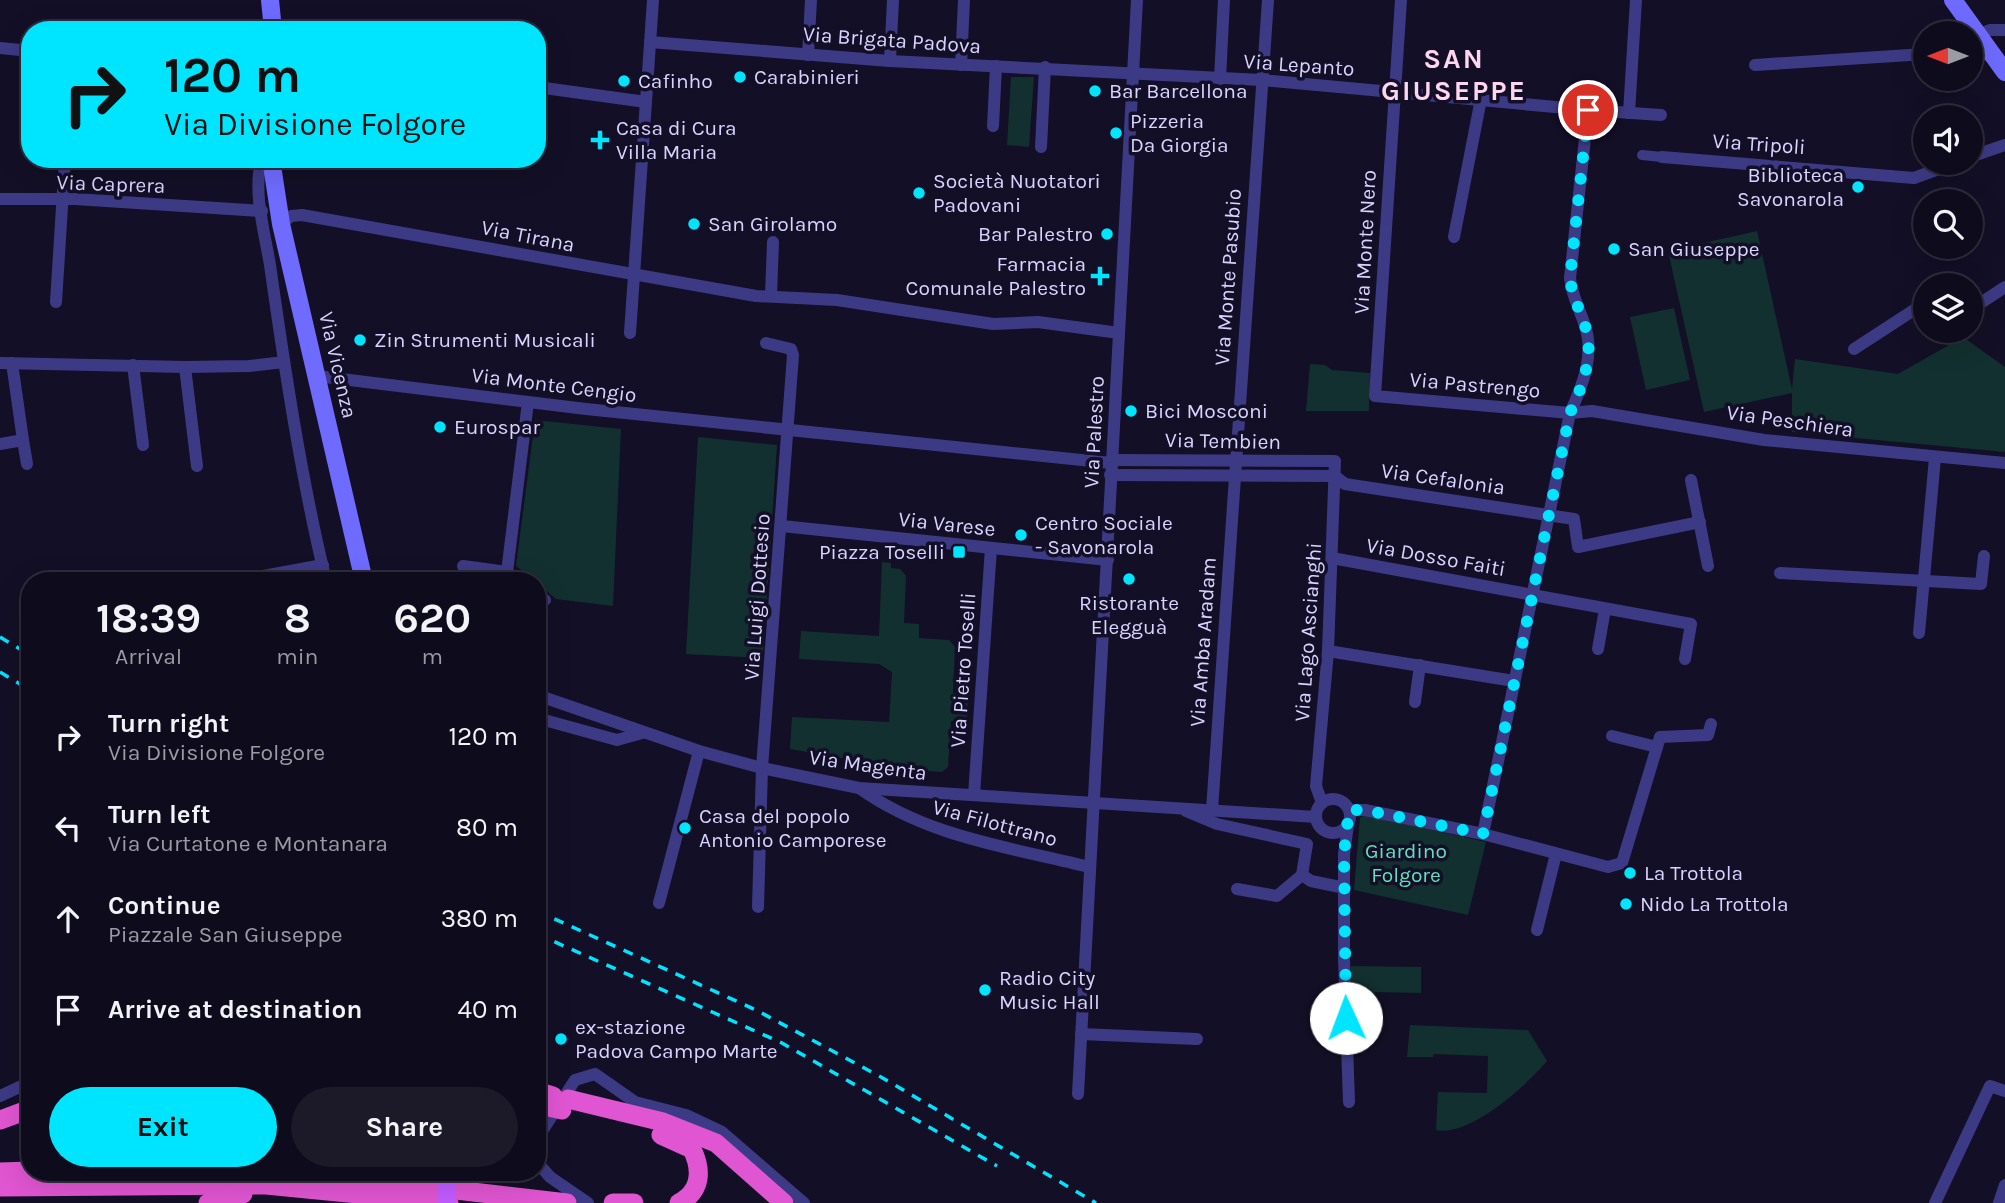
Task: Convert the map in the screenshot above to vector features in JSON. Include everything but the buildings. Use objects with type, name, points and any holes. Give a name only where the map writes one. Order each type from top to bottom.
[{"type":"highway","points":[[550,1101],[662,1135],[692,1149],[699,1165],[699,1182],[689,1198],[679,1203]]},
{"type":"highway","points":[[550,1101],[663,1122],[716,1143],[784,1203]]},
{"type":"highway","points":[[0,1120],[21,1112]]},
{"type":"highway","points":[[0,1172],[21,1171]]},
{"type":"highway","points":[[379,1181],[567,1203]]},
{"type":"highway","points":[[0,1187],[266,1185],[447,1203]]},
{"type":"highway","points":[[208,1203],[222,1196],[246,1194],[334,1199],[390,1196]]},
{"type":"highway","points":[[613,1203],[634,1203]]},
{"type":"main road","points":[[270,0],[272,21]]},
{"type":"main road","points":[[1954,0],[1968,21]]},
{"type":"main road","points":[[1983,42],[2005,72]]},
{"type":"main road","name":"Via Vicenza","points":[[272,168],[281,223],[362,572]]},
{"type":"main road","points":[[446,1182],[447,1203]]},
{"type":"street","points":[[630,332],[653,0]]},
{"type":"street","points":[[808,55],[811,0]]},
{"type":"street","points":[[890,61],[893,0]]},
{"type":"street","points":[[961,65],[964,0]]},
{"type":"street","name":"Via Palestro","points":[[1078,1094],[1137,0]]},
{"type":"street","points":[[1220,79],[1224,0]]},
{"type":"street","name":"Via Monte Pasubio","points":[[1233,476],[1268,0]]},
{"type":"street","name":"Via Monte Nero","points":[[1376,396],[1401,0]]},
{"type":"street","points":[[1629,113],[1636,0]]},
{"type":"street","points":[[1983,33],[2005,30]]},
{"type":"street","name":"Via Brigata Padova","points":[[650,42],[890,61],[1132,72]]},
{"type":"street","points":[[0,48],[21,50]]},
{"type":"street","points":[[1983,54],[1989,50]]},
{"type":"street","points":[[1755,65],[1913,55]]},
{"type":"street","points":[[993,126],[996,66]]},
{"type":"street","points":[[1041,147],[1045,67]]},
{"type":"street","name":"Via Lepanto","points":[[1132,72],[1261,80],[1661,115]]},
{"type":"street","points":[[546,89],[646,102]]},
{"type":"street","points":[[1454,237],[1481,99]]},
{"type":"street","points":[[1483,834],[1570,413],[1583,385],[1587,332],[1572,294],[1570,278],[1588,110]]},
{"type":"street","points":[[1983,153],[2005,145]]},
{"type":"street","name":"Via Tripoli","points":[[1642,155],[1914,178],[1922,175]]},
{"type":"street","points":[[56,302],[64,168]]},
{"type":"street","points":[[261,168],[262,211],[284,362],[324,572]]},
{"type":"street","name":"Via Caprera","points":[[0,199],[262,211]]},
{"type":"street","name":"Via Tirana","points":[[281,223],[296,214],[756,296],[867,303],[993,324],[1038,322],[1119,333]]},
{"type":"street","points":[[771,295],[773,243]]},
{"type":"street","points":[[1983,301],[2005,287]]},
{"type":"street","points":[[1854,349],[1913,311]]},
{"type":"street","points":[[766,343],[793,352],[787,429]]},
{"type":"street","points":[[27,464],[6,363],[185,367],[249,366],[284,362]]},
{"type":"street","points":[[133,365],[143,444]]},
{"type":"street","points":[[185,367],[197,466]]},
{"type":"street","name":"Via Monte Cengio","points":[[317,376],[1111,466]]},
{"type":"street","name":"Via Pastrengo","points":[[1376,396],[1570,413]]},
{"type":"street","points":[[463,566],[507,572],[528,402]]},
{"type":"street","name":"Via Peschiera","points":[[1570,413],[1592,411],[1764,440],[2005,463]]},
{"type":"street","name":"Via Luigi Dottesio","points":[[758,907],[762,768],[782,526],[787,429]]},
{"type":"street","points":[[0,444],[23,440]]},
{"type":"street","points":[[1919,633],[1935,458]]},
{"type":"street","name":"Via Tembien","points":[[1111,466],[1234,461],[1335,461]]},
{"type":"street","name":"Via Lago Ascianghi","points":[[1322,803],[1316,786],[1328,651],[1335,461]]},
{"type":"street","name":"Via Tembien","points":[[1111,466],[1233,476],[1335,476]]},
{"type":"street","name":"Via Amba Aradam","points":[[1212,810],[1233,476]]},
{"type":"street","name":"Via Cefalonia","points":[[1335,476],[1345,484],[1549,514]]},
{"type":"street","points":[[1691,480],[1708,566]]},
{"type":"street","points":[[1549,514],[1574,519],[1578,547],[1700,522]]},
{"type":"street","name":"Via Varese","points":[[782,526],[1108,561]]},
{"type":"street","name":"Via Pietro Toselli","points":[[974,795],[991,548]]},
{"type":"street","points":[[1780,573],[1981,584],[1984,556]]},
{"type":"street","name":"Via Dosso Faiti","points":[[1332,558],[1691,624],[1685,659]]},
{"type":"street","points":[[285,572],[323,565]]},
{"type":"street","points":[[1598,649],[1605,609]]},
{"type":"street","points":[[1328,651],[1514,681]]},
{"type":"street","points":[[1415,702],[1420,665]]},
{"type":"street","name":"Via Magenta","points":[[546,698],[699,751],[762,768],[859,788],[1316,817]]},
{"type":"street","name":"Via Magenta","points":[[546,720],[617,740],[642,733]]},
{"type":"street","points":[[1344,854],[1330,833],[1319,826],[1316,817],[1322,803],[1337,800],[1349,810],[1365,810],[1483,834],[1608,867],[1622,863],[1660,737],[1708,735],[1712,724]]},
{"type":"street","points":[[1612,736],[1657,747]]},
{"type":"street","points":[[659,903],[699,751]]},
{"type":"street","name":"Via Filottrano","points":[[859,788],[880,803],[927,827],[1089,867]]},
{"type":"street","points":[[1181,808],[1217,824],[1307,844],[1302,875],[1277,896],[1237,889]]},
{"type":"street","points":[[1349,810],[1344,854],[1349,1102]]},
{"type":"street","points":[[1330,833],[1340,832],[1348,825]]},
{"type":"street","points":[[1537,930],[1556,854]]},
{"type":"street","points":[[1302,875],[1311,881],[1345,888]]},
{"type":"street","points":[[1081,1034],[1197,1039]]},
{"type":"street","points":[[546,1125],[575,1080],[595,1074],[635,1102],[687,1115],[722,1132],[804,1203]]},
{"type":"street","points":[[0,1096],[21,1086]]},
{"type":"street","points":[[1936,1203],[1990,1086],[2005,1091]]},
{"type":"street","points":[[546,1173],[588,1203]]},
{"type":"street","points":[[2000,1203],[2005,1185]]},
{"type":"green space","points":[[1011,77],[1034,77],[1029,147],[1007,145]]},
{"type":"green space","points":[[1757,231],[1792,389],[1795,359],[1898,374],[1952,343],[1971,343],[2005,367],[2005,452],[1792,432],[1792,393],[1704,412],[1668,251]]},
{"type":"green space","points":[[1674,308],[1690,380],[1646,390],[1630,317]]},
{"type":"green space","points":[[1310,364],[1325,365],[1332,370],[1370,373],[1369,411],[1306,411]]},
{"type":"green space","points":[[535,420],[621,429],[613,606],[556,599],[546,591],[546,572],[523,572],[516,566]]},
{"type":"green space","points":[[698,437],[777,445],[763,658],[686,654]]},
{"type":"green space","points":[[882,562],[891,563],[891,568],[900,569],[906,576],[904,623],[919,624],[919,638],[949,640],[955,647],[953,693],[968,694],[967,721],[951,721],[948,767],[942,772],[910,770],[790,749],[792,717],[889,722],[892,672],[879,664],[799,659],[801,631],[879,636]]},
{"type":"green space","name":"Giardino Folgore","points":[[1364,815],[1486,842],[1468,915],[1354,890],[1360,818]]},
{"type":"green space","points":[[1351,966],[1421,967],[1421,993],[1375,992],[1375,1002],[1367,1002],[1367,1009],[1352,1009]]},
{"type":"green space","points":[[1410,1025],[1528,1030],[1547,1061],[1512,1096],[1481,1118],[1450,1130],[1436,1130],[1438,1092],[1487,1093],[1488,1056],[1434,1054],[1433,1057],[1407,1057]]},
{"type":"railway","points":[[0,637],[21,650]]},
{"type":"railway","points":[[0,672],[21,685]]},
{"type":"railway","points":[[546,915],[756,1010],[881,1077],[1096,1203]]},
{"type":"railway","points":[[546,938],[782,1043],[997,1166]]},
{"type":"place","name":"Carabinieri","points":[[740,77]]},
{"type":"place","name":"Cafinho","points":[[624,81]]},
{"type":"place","name":"Bar Barcellona","points":[[1095,91]]},
{"type":"place","name":"Pizzeria Da Giorgia","points":[[1116,133]]},
{"type":"place","name":"Casa di Cura Villa Maria","points":[[600,140]]},
{"type":"place","name":"Biblioteca Savonarola","points":[[1858,187]]},
{"type":"place","name":"Società Nuotatori Padovani","points":[[919,193]]},
{"type":"place","name":"San Girolamo","points":[[694,224]]},
{"type":"place","name":"Bar Palestro","points":[[1107,234]]},
{"type":"place","name":"San Giuseppe","points":[[1614,249]]},
{"type":"place","name":"Farmacia Comunale Palestro","points":[[1100,276]]},
{"type":"place","name":"Zin Strumenti Musicali","points":[[360,340]]},
{"type":"place","name":"Bici Mosconi","points":[[1131,411]]},
{"type":"place","name":"Eurospar","points":[[440,427]]},
{"type":"place","name":"Centro Sociale - Savonarola","points":[[1021,535]]},
{"type":"place","name":"Piazza Toselli","points":[[959,552]]},
{"type":"place","name":"Ristorante Elegguà","points":[[1129,579]]},
{"type":"place","name":"Casa del popolo Antonio Camporese","points":[[685,828]]},
{"type":"place","name":"La Trottola","points":[[1630,873]]},
{"type":"place","name":"Nido La Trottola","points":[[1626,904]]},
{"type":"place","name":"Radio City Music Hall","points":[[985,990]]},
{"type":"place","name":"ex-stazione Padova Campo Marte","points":[[561,1039]]},
{"type":"district","name":"SAN GIUSEPPE","points":[[1454,74]]},
{"type":"route","points":[[1346,1018],[1344,844],[1350,818],[1349,810],[1365,810],[1483,834],[1570,413],[1583,385],[1586,369],[1587,332],[1572,294],[1570,278],[1588,110]]}]
